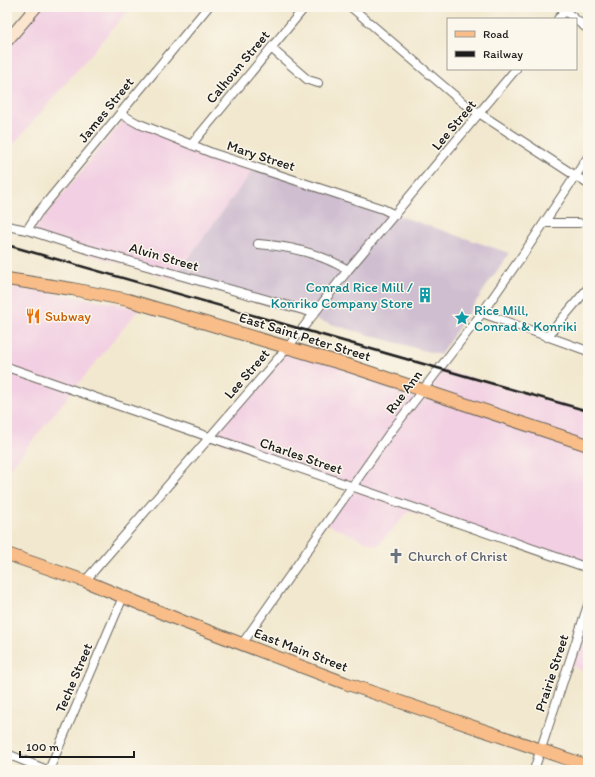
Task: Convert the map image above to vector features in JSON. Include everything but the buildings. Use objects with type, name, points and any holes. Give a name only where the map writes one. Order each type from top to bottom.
[{"type":"main road","points":[[7,41],[36,7]]},
{"type":"main road","name":"East Saint Peter Street","points":[[7,279],[72,289],[128,300],[422,388],[588,445]]},
{"type":"main road","name":"East Main Street","points":[[7,554],[85,581],[242,644],[345,683],[588,766]]},
{"type":"street","name":"James Street","points":[[27,230],[38,213],[121,114],[173,47],[208,7]]},
{"type":"street","name":"Calhoun Street","points":[[192,144],[305,7]]},
{"type":"street","points":[[351,7],[456,97],[565,171],[576,174],[588,184]]},
{"type":"street","points":[[559,18],[564,8],[575,18]]},
{"type":"street","points":[[577,20],[588,29]]},
{"type":"street","points":[[271,48],[308,80],[318,83]]},
{"type":"street","name":"Lee Street","points":[[85,581],[288,347],[348,270],[515,70]]},
{"type":"street","name":"Mary Street","points":[[121,114],[136,123],[192,144],[212,154],[395,215]]},
{"type":"street","name":"Rue Ann","points":[[242,644],[422,388],[482,313],[588,157]]},
{"type":"street","points":[[544,223],[579,224]]},
{"type":"street","name":"Alvin Street","points":[[7,226],[27,230],[83,248],[314,313]]},
{"type":"street","points":[[258,244],[278,245],[306,252],[333,261],[348,270]]},
{"type":"street","points":[[547,337],[588,288]]},
{"type":"street","points":[[482,313],[588,351]]},
{"type":"street","name":"Charles Street","points":[[7,367],[588,568]]},
{"type":"street","name":"Teche Street","points":[[48,770],[123,597]]},
{"type":"street","name":"Prairie Street","points":[[534,770],[588,605]]},
{"type":"street","points":[[7,754],[48,770]]},
{"type":"shaded area","points":[[36,7],[131,7],[7,152],[7,42]]},
{"type":"shaded area","points":[[122,121],[255,167],[173,279],[28,237]]},
{"type":"shaded area","points":[[255,167],[509,253],[440,355],[173,279]]},
{"type":"shaded area","points":[[7,285],[120,304],[139,309],[7,472]]},
{"type":"shaded area","points":[[288,347],[422,388],[438,368],[588,412],[588,568],[409,511],[377,546],[326,524],[352,487],[209,438]]},
{"type":"shaded area","points":[[588,605],[588,673],[568,664]]},
{"type":"railway","points":[[7,245],[588,411]]},
{"type":"place","name":"Conrad Rice Mill / Konriko Company Store","points":[[425,295]]},
{"type":"place","name":"Subway","points":[[33,316]]},
{"type":"place","name":"Rice Mill, Conrad & Konriki","points":[[462,318]]},
{"type":"place","name":"Church of Christ","points":[[396,556]]}]
